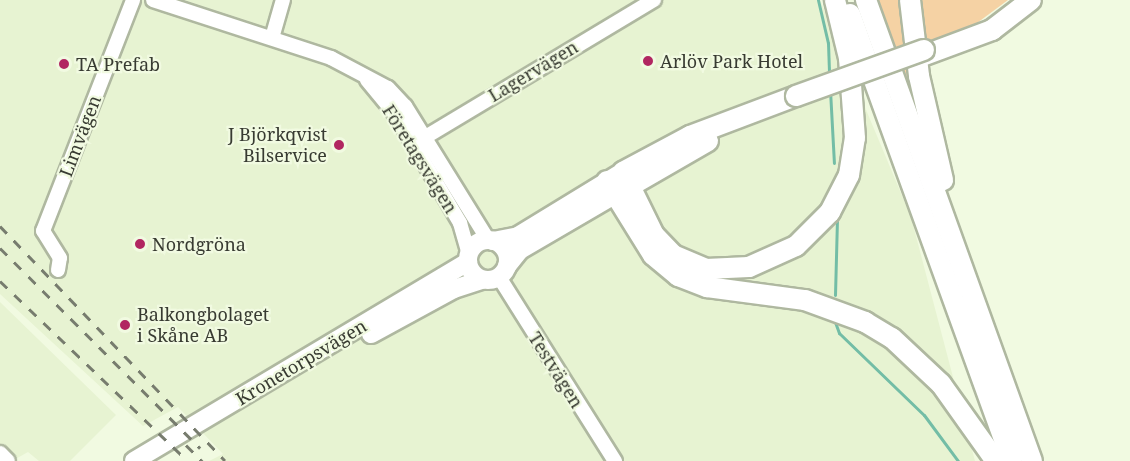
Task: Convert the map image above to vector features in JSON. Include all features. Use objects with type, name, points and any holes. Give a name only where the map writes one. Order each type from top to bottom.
[{"type":"highway","points":[[619,183],[660,243],[680,259],[706,269],[738,270],[763,263],[810,234],[841,194],[854,153],[849,58],[835,0]]},
{"type":"highway","points":[[845,0],[1012,461]]},
{"type":"highway","points":[[866,0],[1032,461]]},
{"type":"highway","points":[[910,0],[919,76],[967,279]]},
{"type":"highway","points":[[925,52],[988,23],[1014,0]]},
{"type":"highway","points":[[619,183],[797,99],[992,30],[1030,0]]},
{"type":"highway","points":[[619,183],[653,255],[678,276],[707,287],[805,300],[856,318],[892,338],[941,384],[996,461]]},
{"type":"main road","points":[[490,240],[506,250],[496,274],[472,273],[468,259],[473,247],[490,240],[518,236],[619,183]]},
{"type":"main road","name":"Kronetorpsvägen","points":[[150,461],[386,325],[453,290],[496,274],[520,250],[619,183]]},
{"type":"main road","name":"Kronetorpsvägen","points":[[134,461],[468,259]]},
{"type":"street","name":"Limvägen","points":[[58,270],[60,258],[43,231],[133,0]]},
{"type":"street","name":"Företagsvägen","points":[[153,0],[272,38],[357,71],[388,88],[419,140],[460,223],[468,259]]},
{"type":"street","points":[[272,38],[283,0]]},
{"type":"street","name":"Lagervägen","points":[[419,140],[654,0]]},
{"type":"street","name":"Företagsvägen","points":[[419,140],[490,240]]},
{"type":"street","name":"Testvägen","points":[[496,274],[615,461]]},
{"type":"street","points":[[0,453],[8,461]]},
{"type":"shaded area","points":[[0,0],[820,0],[911,217],[975,461],[209,461],[223,454],[178,407],[143,426],[0,294]]},
{"type":"shaded area","points":[[878,0],[904,0],[912,91]]},
{"type":"shaded area","points":[[915,0],[1008,0],[977,23],[918,46]]},
{"type":"shaded area","points":[[0,302],[116,415],[70,461],[39,461],[28,452],[12,461],[0,461]]},
{"type":"waterway","points":[[818,0],[828,43],[829,78]]},
{"type":"waterway","points":[[830,90],[834,163]]},
{"type":"waterway","points":[[835,295],[837,218]]},
{"type":"waterway","points":[[835,322],[839,333],[924,415],[958,461]]},
{"type":"railway","points":[[0,226],[225,461]]},
{"type":"railway","points":[[0,248],[200,448]]},
{"type":"railway","points":[[0,281],[188,461]]},
{"type":"railway","points":[[186,445],[202,461]]},
{"type":"place","name":"Arlöv Park Hotel","points":[[648,61]]},
{"type":"place","name":"TA Prefab","points":[[64,64]]},
{"type":"place","name":"J Björkqvist Bilservice","points":[[339,145]]},
{"type":"place","name":"Nordgröna","points":[[140,244]]},
{"type":"place","name":"Balkongbolaget i Skåne AB","points":[[125,325]]}]
